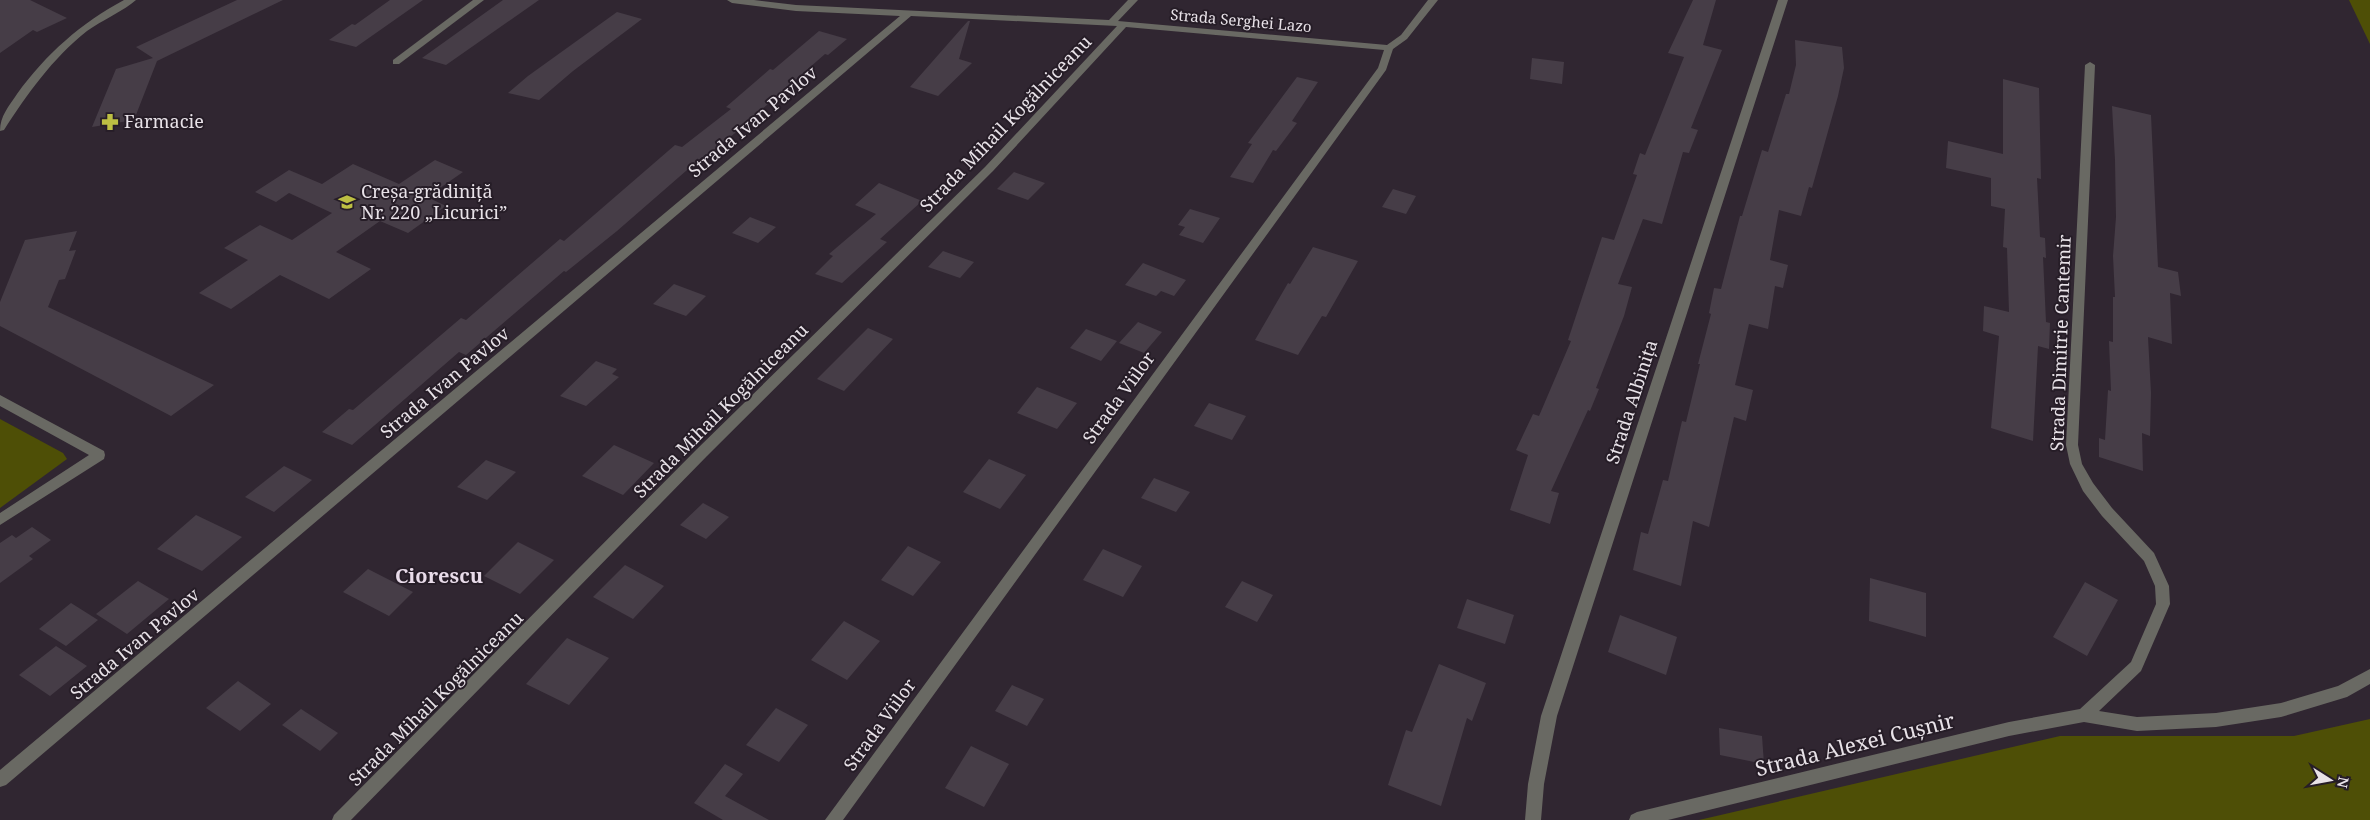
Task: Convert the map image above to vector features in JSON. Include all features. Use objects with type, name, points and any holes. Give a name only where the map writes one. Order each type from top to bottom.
[{"type":"street","points":[[0,128],[16,102],[59,49],[96,19],[131,0]]},
{"type":"street","points":[[396,62],[479,0]]},
{"type":"street","name":"Strada Serghei Lazo","points":[[732,0],[1118,24],[1388,48]]},
{"type":"street","name":"Strada Mihail Kogălniceanu","points":[[340,820],[752,402],[940,218],[1083,71],[1118,24],[1133,0]]},
{"type":"street","points":[[1388,48],[1404,37],[1433,0]]},
{"type":"street","name":"Strada Albinița","points":[[1534,820],[1536,784],[1549,716],[1783,0]]},
{"type":"street","name":"Strada Ivan Pavlov","points":[[0,780],[910,12]]},
{"type":"street","name":"Strada Viilor","points":[[833,820],[1383,68],[1388,48]]},
{"type":"street","name":"Strada Dimitrie Cantemir","points":[[2084,715],[2136,666],[2163,604],[2162,586],[2149,557],[2107,512],[2088,487],[2076,464],[2072,445],[2090,65]]},
{"type":"street","points":[[0,400],[99,455],[0,520]]},
{"type":"street","points":[[2084,715],[2138,724],[2216,720],[2290,708],[2342,692],[2370,676]]},
{"type":"street","name":"Strada Alexei Cușnir","points":[[1637,820],[2008,729],[2084,715]]},
{"type":"shaded area","points":[[2349,0],[2370,0],[2370,44]]},
{"type":"shaded area","points":[[0,419],[63,453],[67,459],[0,508]]},
{"type":"shaded area","points":[[2370,719],[2370,820],[1699,820],[2060,736],[2294,736]]},
{"type":"building","points":[[0,0],[30,0],[67,18],[37,32],[33,30],[0,53]]},
{"type":"building","points":[[237,0],[283,0],[157,61],[134,120],[92,127],[116,69],[153,58],[136,47]]},
{"type":"building","points":[[390,0],[423,0],[356,47],[329,40],[352,24],[355,25]]},
{"type":"building","points":[[503,0],[539,0],[446,65],[422,58]]},
{"type":"building","points":[[1693,0],[1716,0],[1703,45],[1722,50],[1691,128],[1698,130],[1689,153],[1683,152],[1662,224],[1643,219],[1618,284],[1632,287],[1624,316],[1596,388],[1599,389],[1590,411],[1588,410],[1551,491],[1559,493],[1550,524],[1510,510],[1528,455],[1516,450],[1533,414],[1539,416],[1571,341],[1568,340],[1602,237],[1614,240],[1637,175],[1633,174],[1640,153],[1645,155],[1684,57],[1668,53]]},
{"type":"building","points":[[617,12],[642,19],[573,71],[539,100],[508,93],[528,76]]},
{"type":"building","points":[[970,21],[959,59],[972,63],[938,96],[910,87]]},
{"type":"building","points":[[819,31],[847,39],[828,55],[825,54],[735,133],[704,158],[702,157],[617,231],[566,272],[564,271],[466,355],[459,352],[352,445],[322,432],[349,409],[353,410],[461,318],[466,320],[560,239],[564,241],[675,145],[682,147],[731,109],[726,107],[770,69],[773,70]]},
{"type":"building","points":[[1795,40],[1842,47],[1844,68],[1812,188],[1809,187],[1801,216],[1779,210],[1770,260],[1788,265],[1783,288],[1775,286],[1768,329],[1749,324],[1735,385],[1753,390],[1746,421],[1734,417],[1709,527],[1693,521],[1681,586],[1633,570],[1641,532],[1648,534],[1663,480],[1668,481],[1682,421],[1686,422],[1711,314],[1709,313],[1714,288],[1721,289],[1740,216],[1742,216],[1762,150],[1768,152],[1786,94],[1789,94],[1796,65]]},
{"type":"building","points":[[1532,58],[1564,62],[1562,84],[1530,79]]},
{"type":"building","points":[[1297,77],[1318,82],[1292,121],[1297,123],[1276,151],[1273,150],[1253,183],[1230,177],[1252,144],[1248,143]]},
{"type":"building","points":[[2003,79],[2039,88],[2041,179],[2037,178],[2040,237],[2045,238],[2046,258],[2043,257],[2046,322],[2050,323],[2049,349],[2038,346],[2033,441],[1991,428],[1999,336],[1983,331],[1984,306],[2009,312],[2007,248],[2003,247],[2005,209],[1991,206],[1991,178],[1946,168],[1948,141],[2003,154]]},
{"type":"building","points":[[2112,106],[2151,115],[2158,267],[2178,272],[2181,296],[2170,293],[2172,344],[2148,337],[2151,393],[2150,436],[2142,433],[2143,471],[2099,457],[2099,438],[2105,440],[2108,390],[2111,391],[2109,341],[2113,342],[2113,297],[2115,297],[2113,256],[2116,217]]},
{"type":"building","points":[[435,160],[463,172],[427,197],[446,206],[408,233],[380,221],[336,252],[371,269],[329,299],[280,275],[231,309],[199,293],[248,260],[224,248],[260,225],[292,240],[332,213],[289,193],[276,202],[255,192],[289,170],[322,184],[353,164],[399,184]]},
{"type":"building","points":[[1014,172],[1045,183],[1028,200],[997,189]]},
{"type":"building","points":[[879,183],[922,201],[880,239],[887,242],[842,283],[815,274],[833,256],[829,254],[876,214],[855,205]]},
{"type":"building","points":[[1393,189],[1416,196],[1406,214],[1382,207]]},
{"type":"building","points":[[1190,209],[1220,218],[1203,243],[1179,235],[1185,227],[1178,225]]},
{"type":"building","points":[[750,217],[776,227],[758,243],[732,233]]},
{"type":"building","points":[[77,231],[69,251],[76,250],[65,279],[59,280],[48,307],[214,385],[171,416],[0,326],[0,302],[25,240]]},
{"type":"building","points":[[1313,247],[1358,261],[1326,317],[1322,316],[1298,355],[1255,340],[1288,283],[1290,284]]},
{"type":"building","points":[[943,251],[974,262],[960,278],[928,267]]},
{"type":"building","points":[[1143,263],[1186,280],[1174,296],[1161,291],[1156,296],[1125,285]]},
{"type":"building","points":[[674,284],[706,296],[686,316],[653,304]]},
{"type":"building","points":[[1138,322],[1162,332],[1144,353],[1119,343]]},
{"type":"building","points":[[868,328],[893,339],[844,391],[817,379]]},
{"type":"building","points":[[1086,329],[1117,341],[1101,361],[1070,348]]},
{"type":"building","points":[[596,361],[617,369],[612,374],[619,377],[586,406],[560,396]]},
{"type":"building","points":[[1037,387],[1077,403],[1057,429],[1017,413]]},
{"type":"building","points":[[1209,403],[1246,416],[1232,440],[1194,426]]},
{"type":"building","points":[[614,445],[654,463],[623,495],[582,476]]},
{"type":"building","points":[[989,459],[1026,475],[1000,509],[963,492]]},
{"type":"building","points":[[486,460],[516,472],[487,500],[457,487]]},
{"type":"building","points":[[284,466],[312,480],[274,512],[245,497]]},
{"type":"building","points":[[1154,478],[1190,492],[1176,512],[1141,498]]},
{"type":"building","points":[[703,503],[729,517],[706,539],[680,525]]},
{"type":"building","points":[[196,515],[242,537],[202,571],[157,549]]},
{"type":"building","points":[[32,527],[51,540],[29,556],[33,559],[0,583],[0,543],[12,535],[16,538]]},
{"type":"building","points":[[518,542],[554,560],[520,594],[484,576]]},
{"type":"building","points":[[908,546],[941,562],[913,596],[881,580]]},
{"type":"building","points":[[1103,549],[1142,566],[1123,597],[1083,580]]},
{"type":"building","points":[[625,565],[664,586],[633,619],[593,597]]},
{"type":"building","points":[[368,569],[413,592],[389,616],[343,592]]},
{"type":"building","points":[[1870,578],[1926,593],[1926,637],[1869,621]]},
{"type":"building","points":[[138,581],[169,599],[127,634],[96,614]]},
{"type":"building","points":[[1242,581],[1273,595],[1257,622],[1225,607]]},
{"type":"building","points":[[2085,582],[2118,600],[2087,656],[2053,637]]},
{"type":"building","points":[[1467,599],[1514,615],[1505,644],[1457,628]]},
{"type":"building","points":[[71,603],[98,620],[66,646],[39,629]]},
{"type":"building","points":[[1620,615],[1677,637],[1666,675],[1608,652]]},
{"type":"building","points":[[844,621],[880,641],[847,680],[811,660]]},
{"type":"building","points":[[567,638],[609,658],[569,705],[526,684]]},
{"type":"building","points":[[56,646],[87,666],[50,696],[19,675]]},
{"type":"building","points":[[1439,664],[1486,683],[1472,721],[1467,718],[1441,806],[1388,785],[1406,730],[1412,732]]},
{"type":"building","points":[[238,681],[271,704],[240,731],[206,708]]},
{"type":"building","points":[[1012,685],[1044,699],[1027,726],[995,711]]},
{"type":"building","points":[[776,708],[808,725],[779,762],[746,745]]},
{"type":"building","points":[[301,709],[338,733],[320,751],[282,725]]},
{"type":"building","points":[[1719,728],[1762,736],[1764,764],[1720,755]]},
{"type":"building","points":[[971,746],[1009,764],[984,807],[945,788]]},
{"type":"building","points":[[725,764],[743,774],[725,796],[769,820],[723,820],[694,803]]},
{"type":"place","name":"Farmacie","points":[[110,122]]},
{"type":"place","name":"Creșa-grădiniță Nr. 220 „Licurici”","points":[[347,202]]},
{"type":"district","name":"Ciorescu","points":[[439,576]]}]
